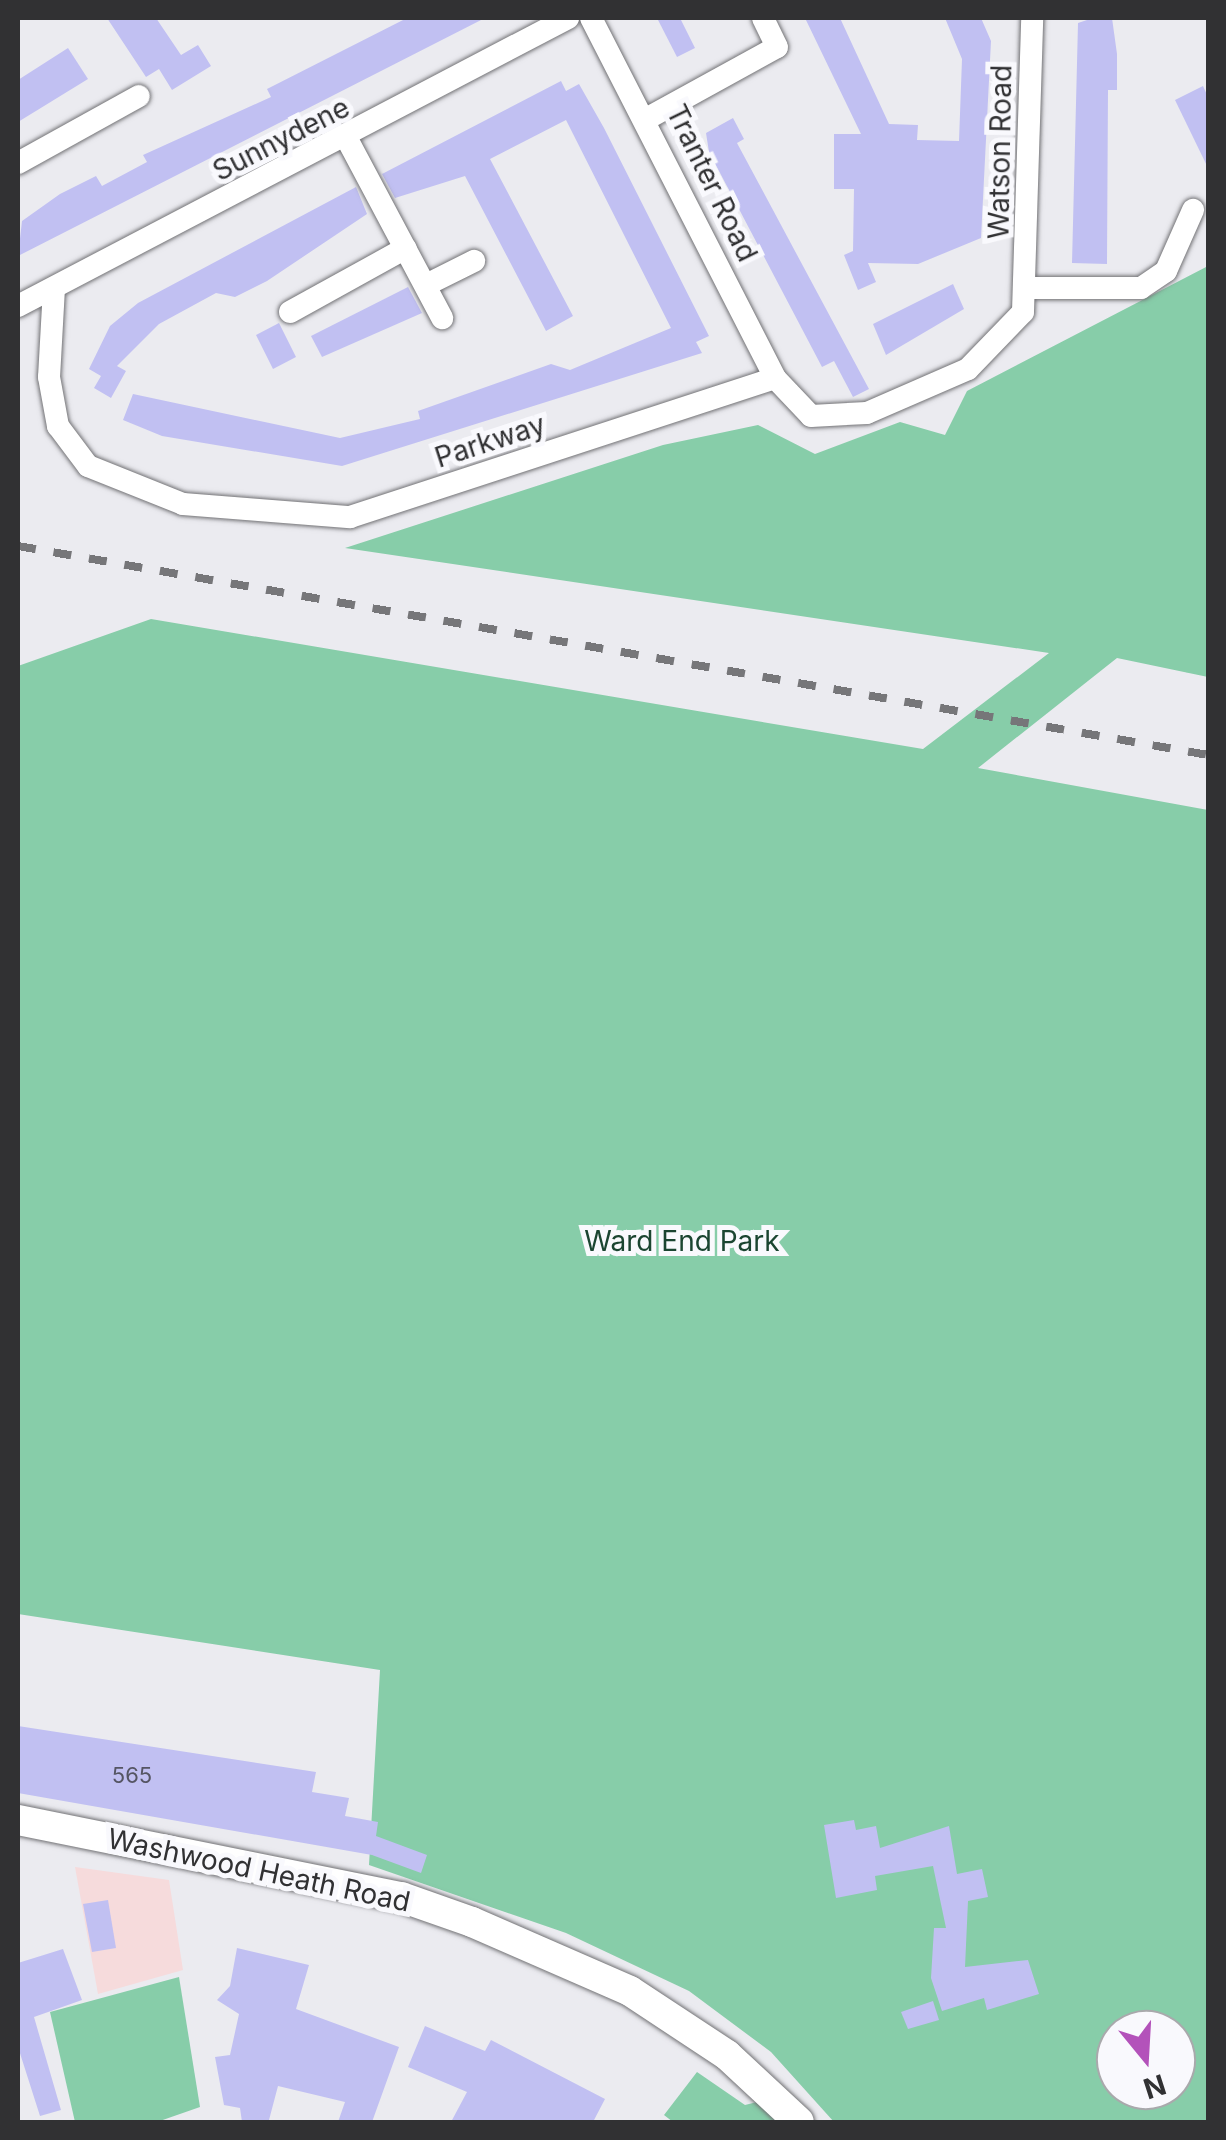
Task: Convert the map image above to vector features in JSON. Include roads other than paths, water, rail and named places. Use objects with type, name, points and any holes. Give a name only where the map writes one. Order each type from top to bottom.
[{"type":"main road","name":"Washwood Heath Road","points":[[18,1820],[401,1897],[472,1922],[630,1991],[728,2055],[798,2122]]},
{"type":"street","name":"Sunnydene","points":[[18,306],[346,139],[568,18]]},
{"type":"street","name":"Tranter Road","points":[[591,18],[648,118],[775,378]]},
{"type":"street","points":[[648,118],[777,46],[763,18]]},
{"type":"street","name":"Watson Road","points":[[1026,288],[1032,18]]},
{"type":"street","points":[[18,162],[139,96]]},
{"type":"street","points":[[346,139],[442,318]]},
{"type":"street","points":[[775,378],[812,416],[839,419],[923,394],[1003,340],[1026,288],[1141,288],[1166,271],[1194,210]]},
{"type":"street","points":[[290,312],[406,248]]},
{"type":"street","points":[[426,285],[474,261]]},
{"type":"street","name":"Parkway","points":[[54,288],[49,376],[58,426],[88,466],[182,504],[243,512],[350,517],[775,378]]},
{"type":"railway","points":[[18,546],[1208,755]]},
{"type":"park label","name":"Ward End Park","points":[[682,1241]]}]
